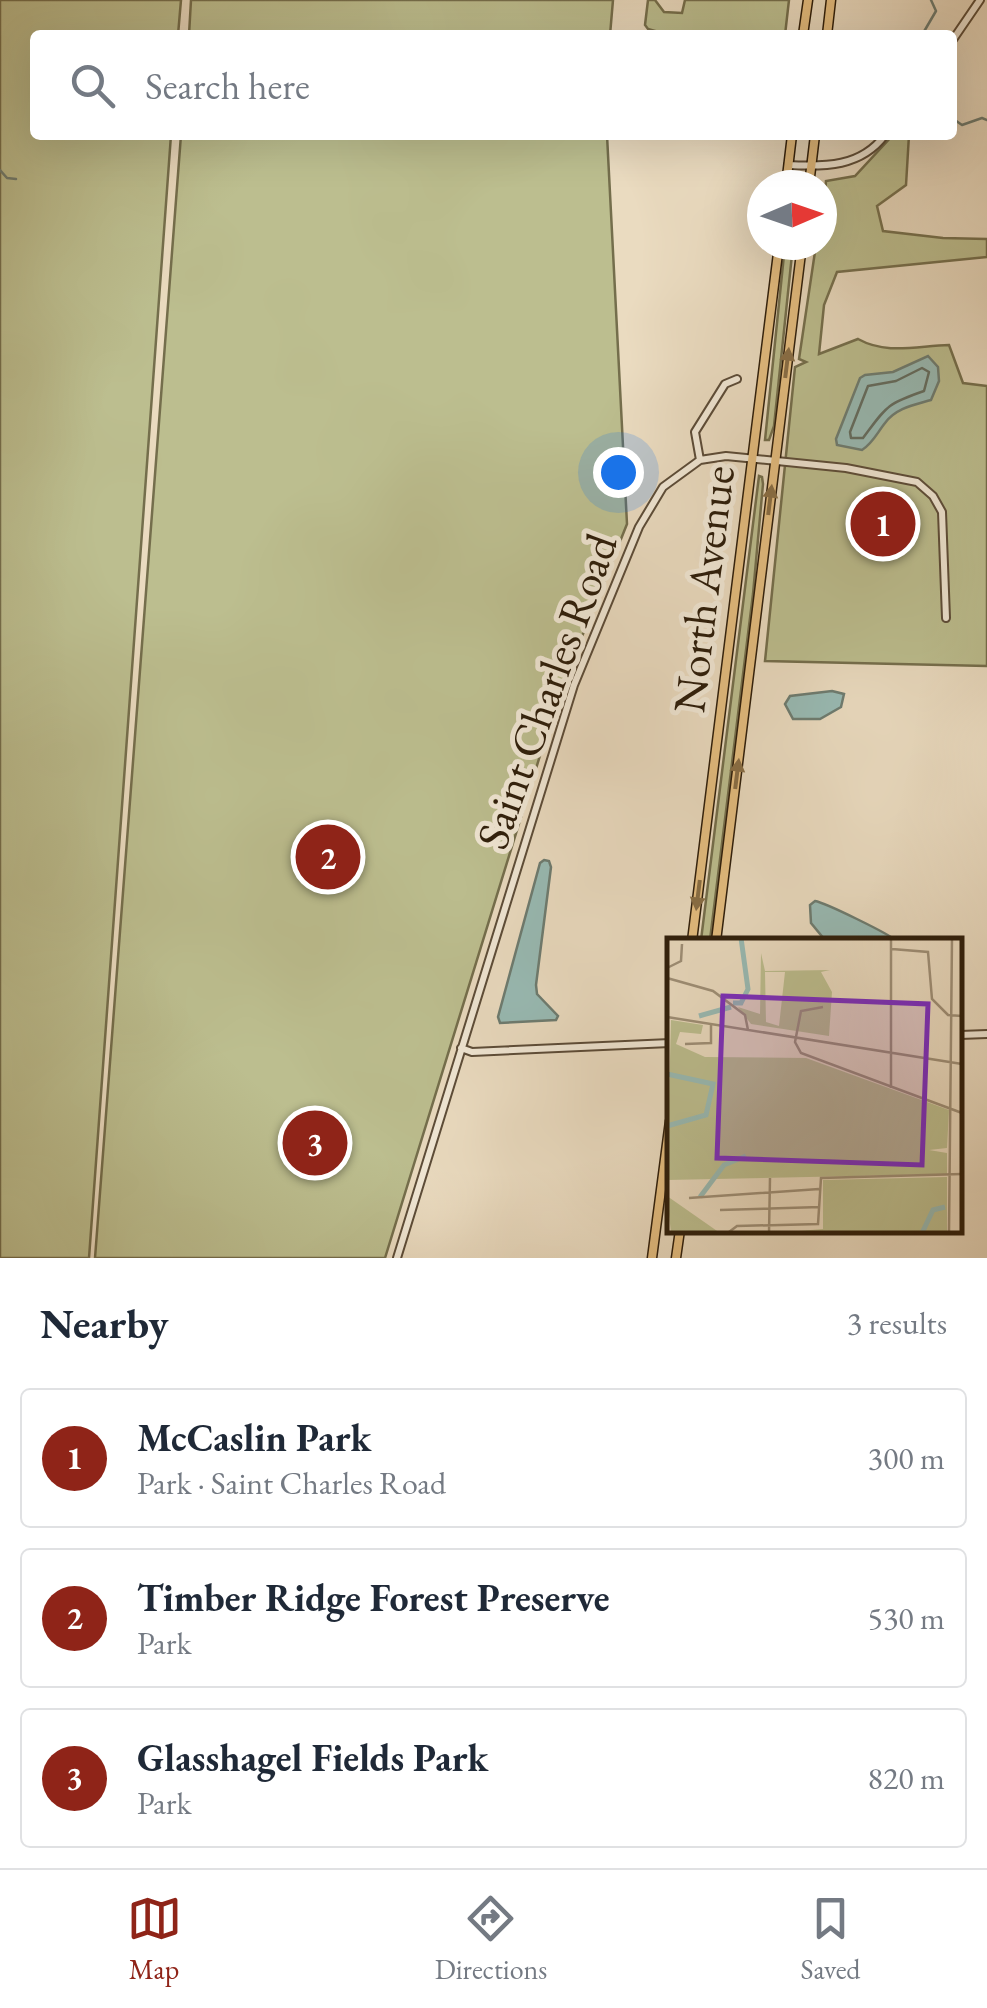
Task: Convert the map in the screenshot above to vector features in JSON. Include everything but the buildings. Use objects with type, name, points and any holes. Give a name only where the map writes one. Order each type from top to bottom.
[{"type":"main road","points":[[805,30],[808,0]]},
{"type":"main road","points":[[828,30],[831,0]]},
{"type":"main road","points":[[788,170],[791,140]]},
{"type":"main road","points":[[811,170],[814,140]]},
{"type":"main road","name":"North Avenue","points":[[692,938],[776,260]]},
{"type":"main road","name":"North Avenue","points":[[716,938],[800,260]]},
{"type":"main road","points":[[652,1258],[667,1144]]},
{"type":"main road","points":[[676,1258],[680,1233]]},
{"type":"street","points":[[957,34],[980,0]]},
{"type":"street","points":[[788,165],[858,159],[879,140]]},
{"type":"street","points":[[737,379],[725,384],[695,432],[700,460],[753,456],[917,482],[933,496],[944,527],[946,618]]},
{"type":"street","name":"Saint Charles Road","points":[[398,1258],[554,744],[592,638],[650,505],[673,478],[700,460]]},
{"type":"street","points":[[462,1048],[472,1052],[667,1043]]},
{"type":"green space","points":[[0,0],[181,0],[178,30],[30,30],[30,140],[171,140],[89,1258],[0,1258]]},
{"type":"green space","points":[[191,0],[613,0],[610,30],[189,30]]},
{"type":"green space","points":[[648,0],[655,0],[664,12],[682,13],[685,0],[789,0],[786,30],[652,30],[645,25]]},
{"type":"green space","points":[[181,140],[607,140],[627,524],[559,694],[385,1258],[95,1258]]},
{"type":"green space","points":[[888,140],[909,140],[906,185],[877,206],[883,231],[987,239],[987,257],[837,272],[824,305],[819,354],[858,339],[891,348],[949,345],[963,383],[987,386],[987,666],[765,661],[795,367],[806,362],[799,359],[814,260],[837,260],[837,179],[855,176]]},
{"type":"green space","points":[[783,260],[791,260],[774,426],[769,440],[765,440]]},
{"type":"green space","points":[[759,476],[763,484],[753,594],[710,938],[701,938]]},
{"type":"water","points":[[928,356],[938,367],[939,381],[931,400],[894,414],[862,450],[837,445],[860,378],[893,372]]},
{"type":"water","points":[[832,691],[844,694],[841,707],[820,719],[793,719],[785,704],[790,696]]},
{"type":"water","points":[[544,860],[551,867],[536,985],[537,994],[558,1016],[556,1020],[500,1023],[498,1017]]},
{"type":"water","points":[[815,901],[831,907],[892,938],[823,938],[811,923],[810,905]]},
{"type":"waterway","points":[[925,30],[936,11],[931,0]]},
{"type":"waterway","points":[[957,122],[962,125],[987,120]]},
{"type":"waterway","points":[[0,170],[7,178],[16,179]]},
{"type":"place","name":"McCaslin Park","points":[[883,524]]},
{"type":"place","name":"Timber Ridge Forest Preserve","points":[[328,857]]},
{"type":"place","name":"Glasshagel Fields Park","points":[[315,1143]]}]
